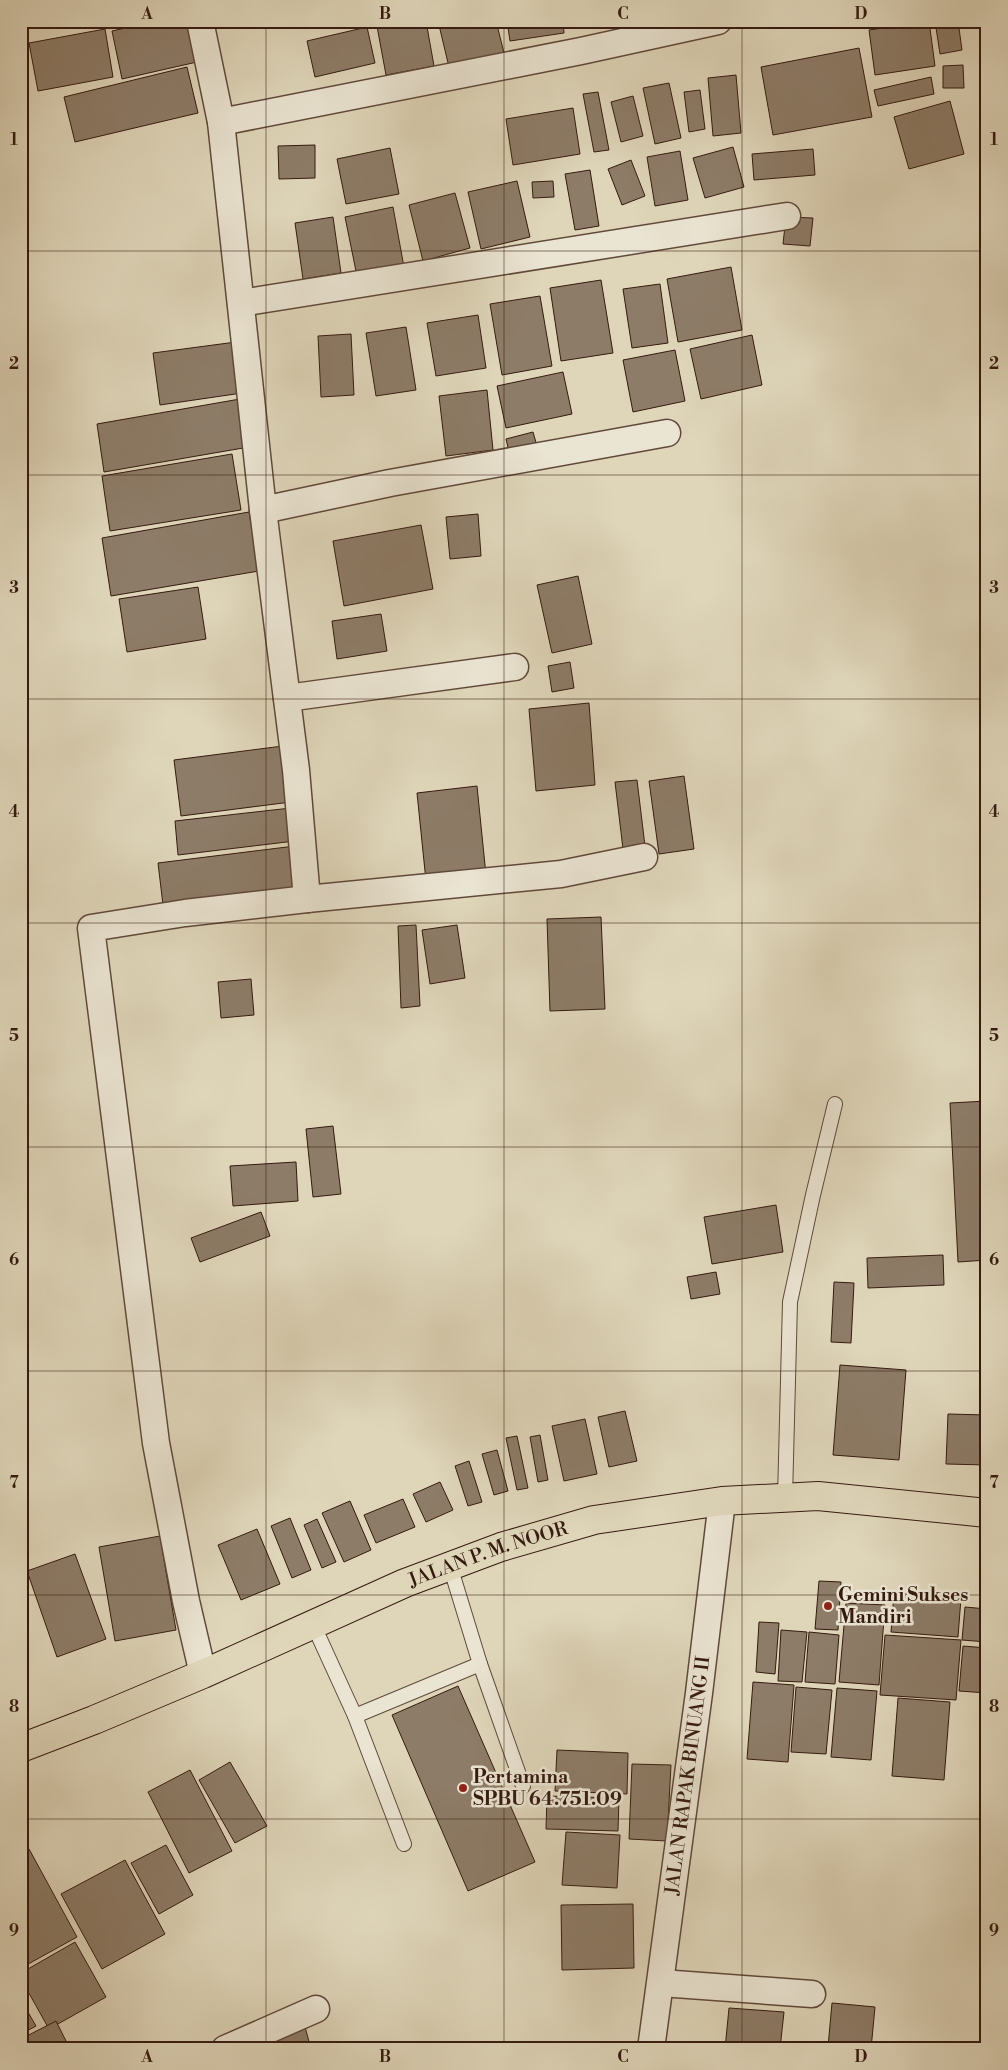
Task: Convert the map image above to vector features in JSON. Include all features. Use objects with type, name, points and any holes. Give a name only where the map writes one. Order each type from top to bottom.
[{"type":"highway","name":"JALAN P. M. NOOR","points":[[21,1748],[94,1720],[203,1674],[405,1583],[501,1548],[594,1520],[722,1502],[818,1496],[987,1512]]},
{"type":"street","points":[[200,21],[221,122],[263,510],[306,868],[307,899]]},
{"type":"street","points":[[221,122],[581,51],[718,21]]},
{"type":"street","points":[[241,303],[787,216]]},
{"type":"street","points":[[263,510],[390,483],[667,434]]},
{"type":"street","points":[[287,698],[515,667]]},
{"type":"street","points":[[203,1674],[186,1601],[156,1443],[92,928],[185,913],[561,874],[644,857]]},
{"type":"street","name":"JALAN RAPAK BINUANG II","points":[[651,2049],[722,1502]]},
{"type":"street","points":[[661,1983],[812,1994]]},
{"type":"street","points":[[225,2049],[316,2009]]},
{"type":"lane","points":[[785,1498],[790,1302],[813,1194],[835,1104]]},
{"type":"lane","points":[[450,1566],[480,1664],[523,1786]]},
{"type":"lane","points":[[313,1624],[354,1716],[404,1844]]},
{"type":"lane","points":[[354,1716],[480,1664]]},
{"type":"building","points":[[109,21],[138,21],[111,27]]},
{"type":"building","points":[[157,21],[188,21],[197,62],[122,79],[112,31]]},
{"type":"building","points":[[376,21],[426,21],[434,66],[386,75]]},
{"type":"building","points":[[438,21],[496,21],[504,53],[449,67]]},
{"type":"building","points":[[507,21],[563,21],[564,33],[510,41]]},
{"type":"building","points":[[929,21],[935,66],[875,75],[869,30]]},
{"type":"building","points":[[935,21],[958,21],[962,50],[940,54]]},
{"type":"building","points":[[367,27],[375,63],[315,77],[307,41]]},
{"type":"building","points":[[105,29],[113,77],[38,91],[29,43]]},
{"type":"building","points":[[859,48],[872,117],[773,135],[761,67]]},
{"type":"building","points":[[963,65],[964,88],[943,88],[943,66]]},
{"type":"building","points":[[187,67],[198,113],[75,142],[64,97]]},
{"type":"building","points":[[736,75],[741,133],[713,136],[708,78]]},
{"type":"building","points":[[931,77],[934,94],[878,106],[874,90]]},
{"type":"building","points":[[669,83],[681,138],[655,144],[643,88]]},
{"type":"building","points":[[700,90],[705,129],[689,132],[684,92]]},
{"type":"building","points":[[598,92],[609,150],[594,152],[583,94]]},
{"type":"building","points":[[633,96],[643,136],[621,142],[611,102]]},
{"type":"building","points":[[950,101],[964,154],[909,169],[894,117]]},
{"type":"building","points":[[573,108],[580,154],[513,165],[506,119]]},
{"type":"building","points":[[315,145],[315,178],[279,179],[278,146]]},
{"type":"building","points":[[733,147],[744,187],[705,198],[693,158]]},
{"type":"building","points":[[390,148],[399,194],[346,204],[337,159]]},
{"type":"building","points":[[813,149],[815,175],[754,180],[752,154]]},
{"type":"building","points":[[680,151],[688,200],[655,206],[647,157]]},
{"type":"building","points":[[631,160],[645,196],[622,205],[608,169]]},
{"type":"building","points":[[590,170],[599,226],[575,230],[565,174]]},
{"type":"building","points":[[517,181],[530,237],[481,249],[468,192]]},
{"type":"building","points":[[553,181],[554,197],[533,198],[532,182]]},
{"type":"building","points":[[455,193],[470,248],[423,261],[409,205]]},
{"type":"building","points":[[393,207],[404,267],[357,276],[345,217]]},
{"type":"building","points":[[333,217],[341,273],[303,279],[295,223]]},
{"type":"building","points":[[786,217],[813,218],[810,246],[783,244]]},
{"type":"building","points":[[731,267],[742,330],[678,342],[667,279]]},
{"type":"building","points":[[601,280],[613,353],[561,361],[550,288]]},
{"type":"building","points":[[660,284],[668,343],[632,348],[623,289]]},
{"type":"building","points":[[540,296],[552,366],[502,375],[490,304]]},
{"type":"building","points":[[478,315],[486,368],[436,376],[427,323]]},
{"type":"building","points":[[406,327],[416,390],[376,396],[366,333]]},
{"type":"building","points":[[351,334],[354,395],[321,397],[318,336]]},
{"type":"building","points":[[752,335],[762,385],[701,399],[690,349]]},
{"type":"building","points":[[236,342],[242,393],[160,405],[153,353]]},
{"type":"building","points":[[675,350],[685,401],[633,412],[623,360]]},
{"type":"building","points":[[563,372],[572,414],[506,428],[497,386]]},
{"type":"building","points":[[487,390],[493,450],[446,456],[439,396]]},
{"type":"building","points":[[240,399],[249,447],[104,472],[97,424]]},
{"type":"building","points":[[533,432],[539,453],[511,460],[506,439]]},
{"type":"building","points":[[232,454],[241,510],[110,531],[102,476]]},
{"type":"building","points":[[249,512],[259,571],[111,596],[102,538]]},
{"type":"building","points":[[478,514],[481,556],[450,559],[446,517]]},
{"type":"building","points":[[421,525],[433,589],[344,606],[333,541]]},
{"type":"building","points":[[578,576],[592,644],[552,653],[537,585]]},
{"type":"building","points":[[198,587],[206,639],[127,652],[119,599]]},
{"type":"building","points":[[381,614],[387,651],[337,659],[332,621]]},
{"type":"building","points":[[570,662],[574,688],[552,692],[548,666]]},
{"type":"building","points":[[589,703],[595,785],[536,791],[529,709]]},
{"type":"building","points":[[283,746],[291,802],[181,816],[174,760]]},
{"type":"building","points":[[684,776],[694,849],[659,854],[649,781]]},
{"type":"building","points":[[637,780],[645,846],[623,849],[615,782]]},
{"type":"building","points":[[477,786],[486,875],[426,881],[417,793]]},
{"type":"building","points":[[291,808],[295,841],[178,855],[175,821]]},
{"type":"building","points":[[295,846],[300,889],[163,905],[158,863]]},
{"type":"building","points":[[601,917],[605,1009],[550,1011],[547,919]]},
{"type":"building","points":[[416,925],[420,1006],[401,1008],[398,926]]},
{"type":"building","points":[[457,925],[465,978],[430,984],[422,930]]},
{"type":"building","points":[[251,979],[254,1015],[221,1018],[218,982]]},
{"type":"building","points":[[987,1101],[987,1260],[958,1262],[950,1103]]},
{"type":"building","points":[[333,1126],[341,1194],[313,1197],[306,1129]]},
{"type":"building","points":[[296,1162],[298,1201],[233,1206],[230,1166]]},
{"type":"building","points":[[776,1205],[783,1252],[712,1264],[704,1217]]},
{"type":"building","points":[[261,1212],[270,1236],[200,1262],[191,1238]]},
{"type":"building","points":[[943,1255],[944,1285],[868,1288],[867,1258]]},
{"type":"building","points":[[716,1272],[720,1294],[691,1299],[687,1277]]},
{"type":"building","points":[[834,1282],[854,1283],[851,1343],[831,1342]]},
{"type":"building","points":[[840,1365],[906,1370],[899,1460],[833,1455]]},
{"type":"building","points":[[625,1411],[637,1461],[609,1467],[598,1417]]},
{"type":"building","points":[[948,1414],[987,1415],[987,1465],[946,1464]]},
{"type":"building","points":[[585,1419],[597,1474],[564,1481],[552,1426]]},
{"type":"building","points":[[540,1435],[548,1480],[538,1482],[530,1437]]},
{"type":"building","points":[[517,1436],[528,1488],[517,1490],[506,1438]]},
{"type":"building","points":[[497,1450],[508,1491],[494,1495],[482,1454]]},
{"type":"building","points":[[469,1461],[482,1502],[468,1506],[455,1466]]},
{"type":"building","points":[[440,1482],[453,1510],[426,1522],[413,1494]]},
{"type":"building","points":[[403,1499],[415,1527],[376,1543],[364,1515]]},
{"type":"building","points":[[350,1501],[371,1550],[344,1562],[322,1513]]},
{"type":"building","points":[[290,1518],[311,1570],[292,1578],[271,1526]]},
{"type":"building","points":[[317,1519],[336,1562],[322,1568],[304,1525]]},
{"type":"building","points":[[257,1529],[280,1584],[241,1600],[218,1545]]},
{"type":"building","points":[[160,1536],[176,1630],[115,1641],[99,1547]]},
{"type":"building","points":[[75,1554],[106,1639],[57,1657],[27,1571]]},
{"type":"building","name":"Gemini Sukses Mandiri","points":[[819,1581],[841,1582],[838,1630],[815,1629]]},
{"type":"building","points":[[894,1593],[961,1598],[958,1637],[891,1632]]},
{"type":"building","points":[[846,1603],[885,1605],[879,1685],[839,1682]]},
{"type":"building","points":[[965,1607],[987,1609],[987,1642],[962,1640]]},
{"type":"building","points":[[759,1622],[779,1623],[775,1674],[756,1672]]},
{"type":"building","points":[[781,1630],[807,1632],[802,1682],[778,1681]]},
{"type":"building","points":[[809,1632],[839,1635],[835,1684],[805,1682]]},
{"type":"building","points":[[885,1635],[961,1640],[956,1700],[880,1695]]},
{"type":"building","points":[[963,1646],[987,1648],[987,1693],[959,1691]]},
{"type":"building","points":[[753,1682],[794,1685],[788,1762],[747,1759]]},
{"type":"building","name":"Pertamina SPBU 64.751.09","points":[[458,1686],[535,1862],[468,1891],[392,1715]]},
{"type":"building","points":[[796,1687],[832,1690],[826,1754],[791,1752]]},
{"type":"building","points":[[837,1688],[877,1691],[871,1760],[831,1757]]},
{"type":"building","points":[[898,1698],[950,1702],[944,1780],[892,1776]]},
{"type":"building","points":[[557,1750],[628,1753],[627,1794],[555,1791]]},
{"type":"building","points":[[230,1762],[267,1826],[235,1843],[199,1780]]},
{"type":"building","points":[[632,1764],[671,1765],[667,1841],[629,1839]]},
{"type":"building","points":[[190,1770],[232,1851],[189,1873],[148,1792]]},
{"type":"building","points":[[547,1796],[619,1798],[618,1831],[546,1829]]},
{"type":"building","points":[[566,1832],[620,1835],[617,1888],[562,1885]]},
{"type":"building","points":[[166,1845],[193,1895],[159,1914],[131,1863]]},
{"type":"building","points":[[29,1849],[77,1937],[21,1968],[21,1854]]},
{"type":"building","points":[[125,1860],[165,1934],[102,1969],[61,1894]]},
{"type":"building","points":[[633,1904],[634,1968],[562,1970],[561,1905]]},
{"type":"building","points":[[75,1942],[106,1997],[49,2029],[21,1979],[21,1973]]},
{"type":"building","points":[[21,2000],[36,2026],[21,2034]]},
{"type":"building","points":[[832,2003],[875,2007],[871,2049],[785,2049],[785,2044],[828,2047]]},
{"type":"building","points":[[729,2008],[784,2012],[780,2049],[725,2049]]},
{"type":"building","points":[[56,2021],[70,2049],[21,2049],[21,2039]]},
{"type":"building","points":[[304,2023],[311,2049],[273,2049],[268,2032]]},
{"type":"place","name":"Gemini Sukses Mandiri","points":[[828,1606]]},
{"type":"place","name":"Pertamina SPBU 64.751.09","points":[[463,1788]]}]
